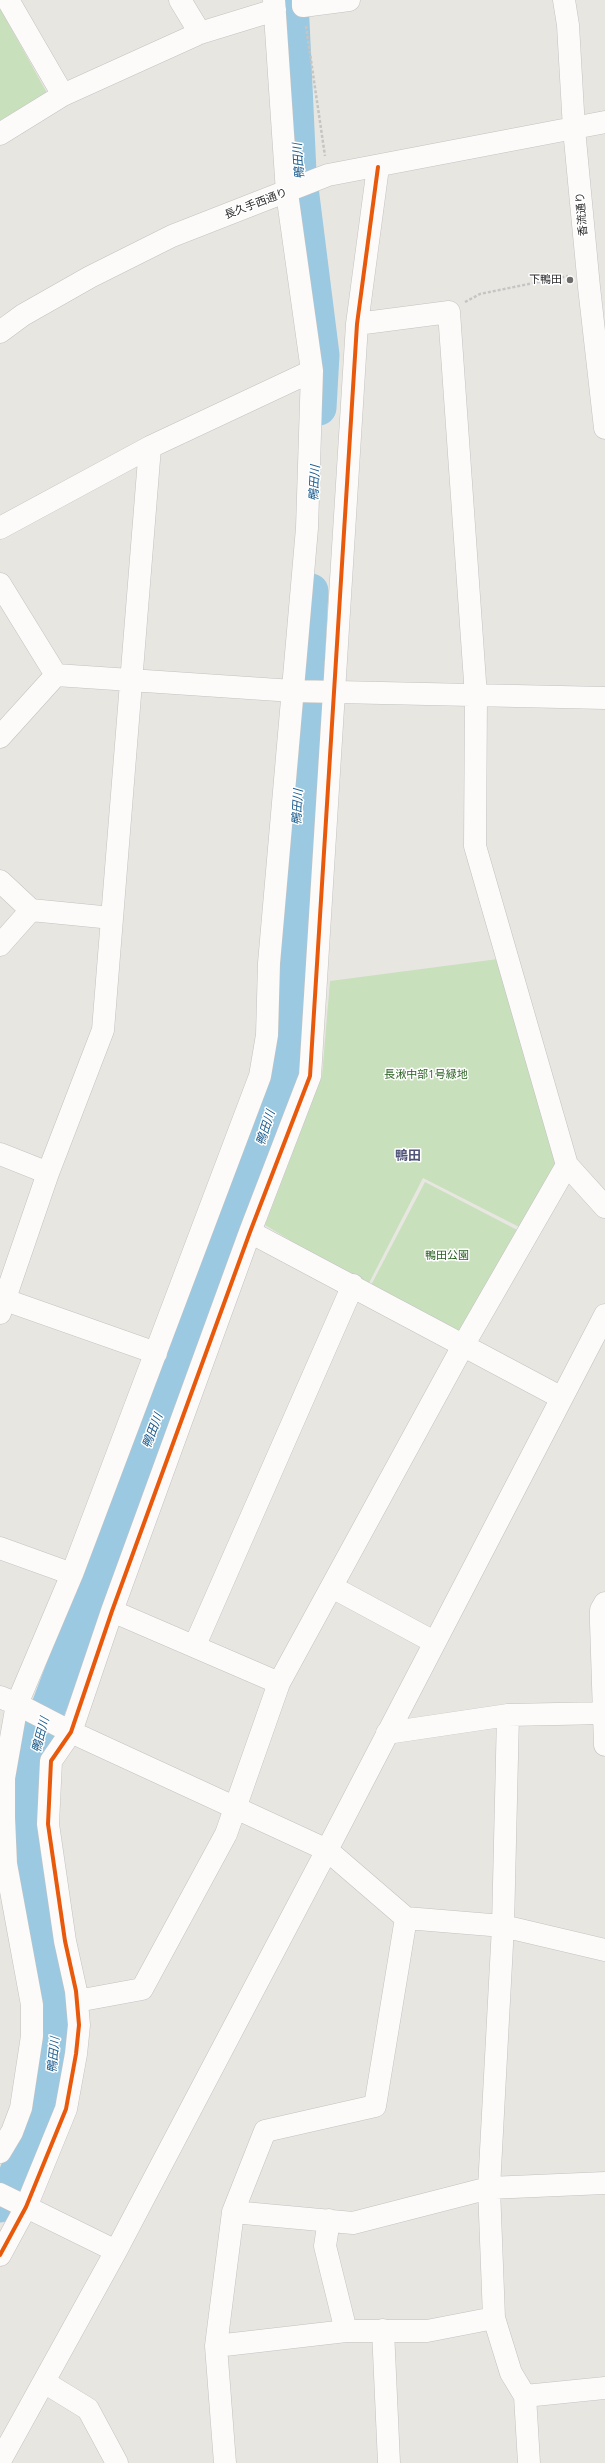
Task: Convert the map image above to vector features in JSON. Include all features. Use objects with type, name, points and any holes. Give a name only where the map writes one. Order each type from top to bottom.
[{"type":"street","points":[[8,0],[63,95]]},
{"type":"street","points":[[180,0],[200,33]]},
{"type":"street","points":[[303,3],[349,0]]},
{"type":"street","name":"香流通り","points":[[564,0],[568,25],[574,129],[588,287],[605,428]]},
{"type":"street","points":[[0,134],[63,95],[200,33],[275,5],[287,193],[312,371],[307,528],[269,963],[267,1035],[260,1076],[72,1574],[8,1700],[4,1778],[6,1864],[32,2005],[32,2036],[21,2108],[12,2132],[0,2152]]},
{"type":"street","name":"長久手西通り","points":[[0,332],[23,315],[90,277],[172,236],[287,193],[328,175],[378,167],[605,122]]},
{"type":"street","points":[[0,2255],[14,2201],[66,2109],[76,2054],[79,2025],[77,2001],[65,1941],[48,1824],[51,1761],[71,1732],[112,1611],[250,1232],[310,1076],[357,324],[378,167]]},
{"type":"street","points":[[357,324],[449,312],[476,696],[475,846],[567,1165],[605,1207]]},
{"type":"street","points":[[0,528],[150,447],[312,371]]},
{"type":"street","points":[[150,447],[103,1030],[48,1173],[1,1303],[156,1353]]},
{"type":"street","points":[[0,584],[56,675]]},
{"type":"street","points":[[56,675],[293,691],[605,698]]},
{"type":"street","points":[[0,737],[56,675]]},
{"type":"street","points":[[0,881],[31,910],[112,918]]},
{"type":"street","points":[[0,945],[31,910]]},
{"type":"street","points":[[0,1154],[48,1173]]},
{"type":"street","points":[[77,2001],[142,1989],[226,1834],[234,1806],[279,1683],[464,1344],[567,1165]]},
{"type":"street","points":[[250,1232],[464,1344],[560,1398]]},
{"type":"street","points":[[195,1645],[353,1285]]},
{"type":"street","points":[[0,2461],[116,2251],[327,1850],[560,1398],[605,1315]]},
{"type":"street","points":[[0,1548],[72,1574]]},
{"type":"street","points":[[332,1587],[434,1642]]},
{"type":"street","points":[[605,1603],[601,1610],[605,1745]]},
{"type":"street","points":[[112,1611],[195,1645],[279,1683]]},
{"type":"street","points":[[8,1700],[71,1732],[327,1850],[406,1918],[503,1926],[605,1950]]},
{"type":"street","points":[[387,1733],[508,1715],[604,1713]]},
{"type":"street","points":[[508,1715],[503,1926],[489,2188],[494,2318],[511,2373],[525,2396],[529,2463]]},
{"type":"street","points":[[225,2463],[216,2346],[233,2212],[265,2131],[375,2106],[406,1918]]},
{"type":"street","points":[[233,2212],[353,2223],[489,2188],[605,2183]]},
{"type":"street","points":[[14,2201],[116,2251]]},
{"type":"street","points":[[329,2220],[325,2246],[346,2331]]},
{"type":"street","points":[[216,2346],[346,2331],[428,2331],[494,2318]]},
{"type":"street","points":[[383,2330],[389,2463]]},
{"type":"street","points":[[44,2382],[88,2409],[117,2463]]},
{"type":"street","points":[[525,2396],[605,2388]]},
{"type":"path","points":[[303,3],[328,175]]},
{"type":"path","points":[[449,312],[480,294],[572,275],[588,287]]},
{"type":"green space","points":[[0,8],[47,93],[0,123]]},
{"type":"green space","name":"長湫中部1号緑地","points":[[498,959],[562,1167],[525,1230],[423,1178],[367,1287],[265,1225],[322,1076],[330,981]]},
{"type":"green space","name":"鴨田公園","points":[[425,1182],[523,1233],[462,1336],[369,1289]]},
{"type":"waterway","name":"鴨田川","points":[[291,0],[299,172],[322,355],[319,408]]},
{"type":"waterway","name":"鴨田川","points":[[0,2205],[15,2177],[50,2091],[56,2060],[57,2029],[34,1907],[27,1810],[37,1738],[256,1157],[284,1071],[288,1029],[311,591]]},
{"type":"cycle path","points":[[0,2255],[26,2207],[66,2109],[76,2054],[79,2025],[76,1991],[65,1941],[48,1824],[51,1761],[71,1732],[112,1611],[250,1232],[310,1076],[357,324],[378,167]]},
{"type":"place","name":"下鴨田","points":[[570,280]]},
{"type":"district","name":"鴨田","points":[[408,1156]]}]
